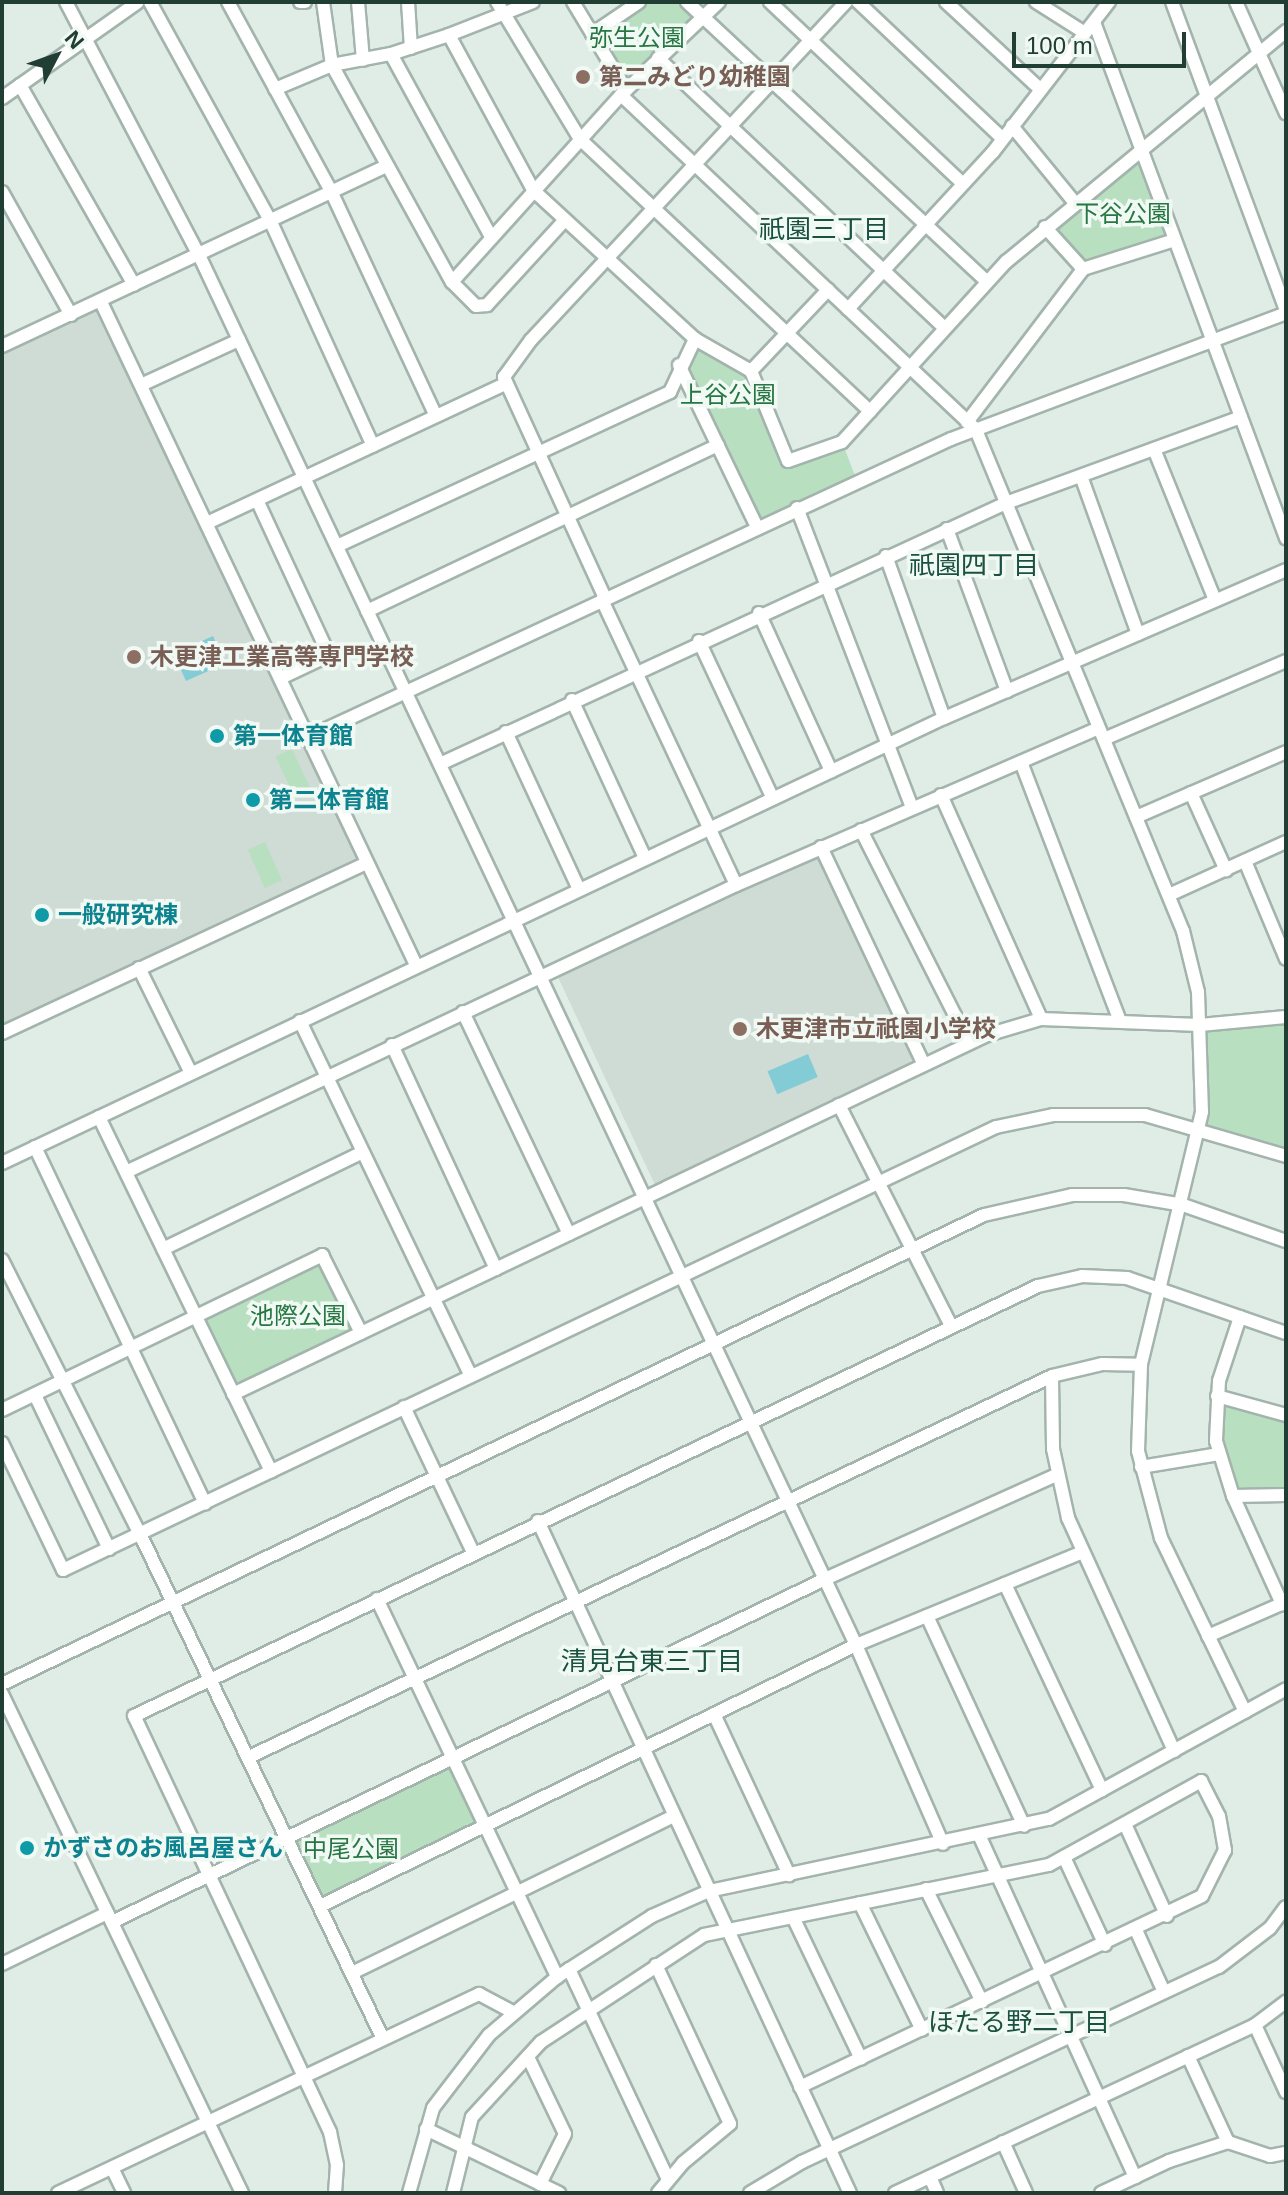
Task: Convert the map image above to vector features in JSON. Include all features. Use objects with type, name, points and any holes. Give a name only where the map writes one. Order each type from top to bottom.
[{"type":"street","points":[[66,2],[198,253],[856,1645],[943,1844]]},
{"type":"street","points":[[2,98],[138,2]]},
{"type":"street","points":[[150,2],[270,220],[373,446]]},
{"type":"street","points":[[228,2],[331,191],[436,416]]},
{"type":"street","points":[[323,2],[332,65],[384,167],[452,282],[476,306],[487,305],[565,220]]},
{"type":"street","points":[[358,2],[363,60]]},
{"type":"street","points":[[408,2],[411,48]]},
{"type":"street","points":[[497,2],[580,139],[870,411]]},
{"type":"street","points":[[275,89],[332,65],[411,48],[504,16],[533,2]]},
{"type":"street","points":[[573,2],[623,92],[695,165],[972,426],[1169,895],[1190,958],[1200,1025],[1200,1127],[1141,1365],[1136,1425],[1141,1467],[1161,1538],[1245,1712]]},
{"type":"street","points":[[592,34],[639,2]]},
{"type":"street","points":[[687,2],[987,282]]},
{"type":"street","points":[[452,282],[623,92],[719,2]]},
{"type":"street","points":[[770,2],[963,184]]},
{"type":"street","points":[[207,523],[503,385],[531,340],[846,2]]},
{"type":"street","points":[[858,2],[1003,139]]},
{"type":"street","points":[[946,2],[1040,89]]},
{"type":"street","points":[[1036,2],[1085,33]]},
{"type":"street","points":[[848,309],[1003,139],[1109,2]]},
{"type":"street","points":[[309,737],[972,426],[1213,341],[1286,311],[1172,2]]},
{"type":"street","points":[[1236,2],[1286,113]]},
{"type":"street","points":[[1094,22],[1286,538]]},
{"type":"street","points":[[449,35],[533,190],[695,339],[751,371],[788,461],[842,442],[987,282],[1045,227],[1286,31]]},
{"type":"street","points":[[391,54],[491,237]]},
{"type":"street","points":[[658,58],[945,328]]},
{"type":"street","points":[[20,85],[134,285]]},
{"type":"street","points":[[1012,126],[1075,203]]},
{"type":"street","points":[[4,341],[101,302],[198,253],[384,167]]},
{"type":"street","points":[[2,192],[71,315]]},
{"type":"street","points":[[1045,227],[1083,269]]},
{"type":"street","points":[[972,426],[1083,269],[1175,240]]},
{"type":"street","points":[[751,371],[828,290]]},
{"type":"street","points":[[101,302],[416,965]]},
{"type":"street","points":[[670,392],[679,365],[695,339]]},
{"type":"street","points":[[141,385],[239,340]]},
{"type":"street","points":[[679,365],[757,527]]},
{"type":"street","points":[[503,385],[537,452],[736,885]]},
{"type":"street","points":[[337,546],[689,385]]},
{"type":"street","points":[[440,764],[635,670],[1006,503],[1241,417]]},
{"type":"street","points":[[367,611],[718,445]]},
{"type":"street","points":[[1154,449],[1215,600]]},
{"type":"street","points":[[1081,476],[1138,634]]},
{"type":"street","points":[[257,500],[329,655],[281,678]]},
{"type":"street","points":[[797,508],[912,808]]},
{"type":"street","points":[[947,529],[1007,691]]},
{"type":"street","points":[[886,556],[944,718]]},
{"type":"street","points":[[2,1163],[944,718],[1286,570]]},
{"type":"street","points":[[759,613],[831,771]]},
{"type":"street","points":[[699,641],[773,799]]},
{"type":"street","points":[[126,1172],[326,1075],[821,847],[1021,762],[1286,661]]},
{"type":"street","points":[[572,700],[645,858]]},
{"type":"street","points":[[506,732],[579,889]]},
{"type":"street","points":[[1136,817],[1286,752]]},
{"type":"street","points":[[1021,762],[1119,1018]]},
{"type":"street","points":[[1191,793],[1226,870]]},
{"type":"street","points":[[941,795],[1041,1019]]},
{"type":"street","points":[[861,830],[969,1043]]},
{"type":"street","points":[[1169,895],[1286,842]]},
{"type":"street","points":[[821,847],[923,1063]]},
{"type":"street","points":[[1245,861],[1282,936],[1286,959]]},
{"type":"street","points":[[2,1033],[366,863]]},
{"type":"street","points":[[139,968],[191,1073]]},
{"type":"street","points":[[463,1012],[569,1234]]},
{"type":"street","points":[[233,1394],[969,1043],[1041,1019],[1119,1018],[1200,1025],[1286,1017]]},
{"type":"street","points":[[300,1021],[470,1375]]},
{"type":"street","points":[[392,1045],[496,1269]]},
{"type":"street","points":[[839,1105],[951,1326]]},
{"type":"street","points":[[2,1443],[63,1570],[968,1137],[1053,1115],[1145,1115],[1200,1127],[1286,1156]]},
{"type":"street","points":[[99,1117],[271,1471]]},
{"type":"street","points":[[35,1147],[205,1503]]},
{"type":"street","points":[[163,1249],[363,1152]]},
{"type":"street","points":[[2,1684],[911,1248],[1014,1205],[1072,1195],[1124,1195],[1183,1205],[1286,1241]]},
{"type":"street","points":[[2,1410],[322,1255],[361,1333]]},
{"type":"street","points":[[2,1260],[173,1601],[383,2039]]},
{"type":"street","points":[[335,2193],[337,2165],[330,2132],[134,1716],[951,1326],[1061,1279],[1104,1276],[1160,1287],[1286,1333]]},
{"type":"street","points":[[1208,1636],[1284,1603],[1233,1496],[1219,1454],[1217,1396],[1240,1317]]},
{"type":"street","points":[[249,1757],[1052,1376],[1102,1364],[1141,1365]]},
{"type":"street","points":[[1052,1376],[1056,1475],[1080,1553],[1174,1751]]},
{"type":"street","points":[[35,1395],[109,1549]]},
{"type":"street","points":[[1217,1396],[1286,1415]]},
{"type":"street","points":[[404,1407],[473,1552]]},
{"type":"street","points":[[1141,1467],[1219,1454]]},
{"type":"street","points":[[2,1964],[208,1875],[825,1579],[1056,1475]]},
{"type":"street","points":[[1233,1496],[1286,1495]]},
{"type":"street","points":[[538,1521],[850,2193]]},
{"type":"street","points":[[320,1906],[856,1645],[1080,1553]]},
{"type":"street","points":[[1005,1584],[1102,1790]]},
{"type":"street","points":[[377,1599],[557,1977]]},
{"type":"street","points":[[927,1616],[1024,1826]]},
{"type":"street","points":[[409,2193],[426,2129],[441,2092],[513,2012],[557,1977],[652,1916],[709,1891],[1024,1826],[1102,1790],[1286,1689]]},
{"type":"street","points":[[2,1694],[242,2193]]},
{"type":"street","points":[[714,1714],[789,1875]]},
{"type":"street","points":[[453,2193],[472,2117],[528,2057],[588,2008],[704,1935],[1049,1865],[1201,1781],[1219,1816],[1225,1850],[1213,1882],[1202,1896],[1167,1916],[800,2087]]},
{"type":"street","points":[[352,1973],[674,1816]]},
{"type":"street","points":[[1125,1824],[1167,1916]]},
{"type":"street","points":[[980,1837],[1135,2177]]},
{"type":"street","points":[[1064,1857],[1105,1945]]},
{"type":"street","points":[[926,1889],[982,2002]]},
{"type":"street","points":[[860,1903],[922,2030]]},
{"type":"street","points":[[750,2193],[830,2150],[1237,1955],[1286,1907]]},
{"type":"street","points":[[793,1917],[861,2059]]},
{"type":"street","points":[[1136,1930],[1164,1992]]},
{"type":"street","points":[[656,1965],[730,2124],[668,2179],[658,2193]]},
{"type":"street","points":[[569,1969],[668,2179]]},
{"type":"street","points":[[58,2193],[479,1994],[513,2012]]},
{"type":"street","points":[[895,2193],[1255,2025],[1286,2002]]},
{"type":"street","points":[[1255,2025],[1286,2092]]},
{"type":"street","points":[[1188,2056],[1228,2142]]},
{"type":"street","points":[[528,2057],[565,2134],[540,2184]]},
{"type":"street","points":[[426,2129],[559,2193]]},
{"type":"street","points":[[1003,2142],[1026,2193]]},
{"type":"street","points":[[1101,2193],[1228,2142],[1270,2156],[1286,2153]]},
{"type":"street","points":[[112,2168],[124,2193]]},
{"type":"street","points":[[930,2177],[937,2193]]},
{"type":"shaded area","name":"木更津工業高等専門学校","points":[[98,310],[232,583],[357,858],[2,1027],[2,354]]},
{"type":"shaded area","name":"木更津市立祇園小学校","points":[[816,855],[915,1055],[911,1062],[655,1185],[557,975]]},
{"type":"green space","name":"弥生公園","points":[[639,2],[687,2],[701,16],[626,90],[592,34]]},
{"type":"green space","name":"下谷公園","points":[[1142,149],[1175,240],[1083,269],[1045,227]]},
{"type":"green space","name":"上谷公園","points":[[695,339],[751,371],[788,461],[842,442],[857,481],[757,527],[679,365]]},
{"type":"green space","points":[[292,749],[309,786],[293,794],[276,757]]},
{"type":"green space","points":[[265,842],[282,880],[265,888],[248,850]]},
{"type":"green space","points":[[1286,1017],[1286,1155],[1200,1127],[1200,1025]]},
{"type":"green space","name":"池際公園","points":[[322,1255],[361,1333],[236,1397],[196,1319]]},
{"type":"green space","points":[[1217,1396],[1286,1415],[1286,1495],[1233,1496],[1221,1460]]},
{"type":"green space","name":"中尾公園","points":[[453,1758],[486,1825],[320,1906],[288,1839]]},
{"type":"water","points":[[213,636],[225,663],[186,681],[174,653]]},
{"type":"water","points":[[808,1054],[818,1077],[777,1094],[767,1071]]},
{"type":"place","name":"第二みどり幼稚園","points":[[583,77]]},
{"type":"place","name":"木更津工業高等専門学校","points":[[134,657]]},
{"type":"place","name":"第一体育館","points":[[217,736]]},
{"type":"place","name":"第二体育館","points":[[253,800]]},
{"type":"place","name":"一般研究棟","points":[[42,915]]},
{"type":"place","name":"木更津市立祇園小学校","points":[[740,1029]]},
{"type":"place","name":"かずさのお風呂屋さん","points":[[27,1848]]},
{"type":"district","name":"祇園三丁目","points":[[824,230]]},
{"type":"district","name":"祇園四丁目","points":[[974,566]]},
{"type":"district","name":"清見台東三丁目","points":[[652,1662]]},
{"type":"district","name":"ほたる野二丁目","points":[[1019,2023]]}]
